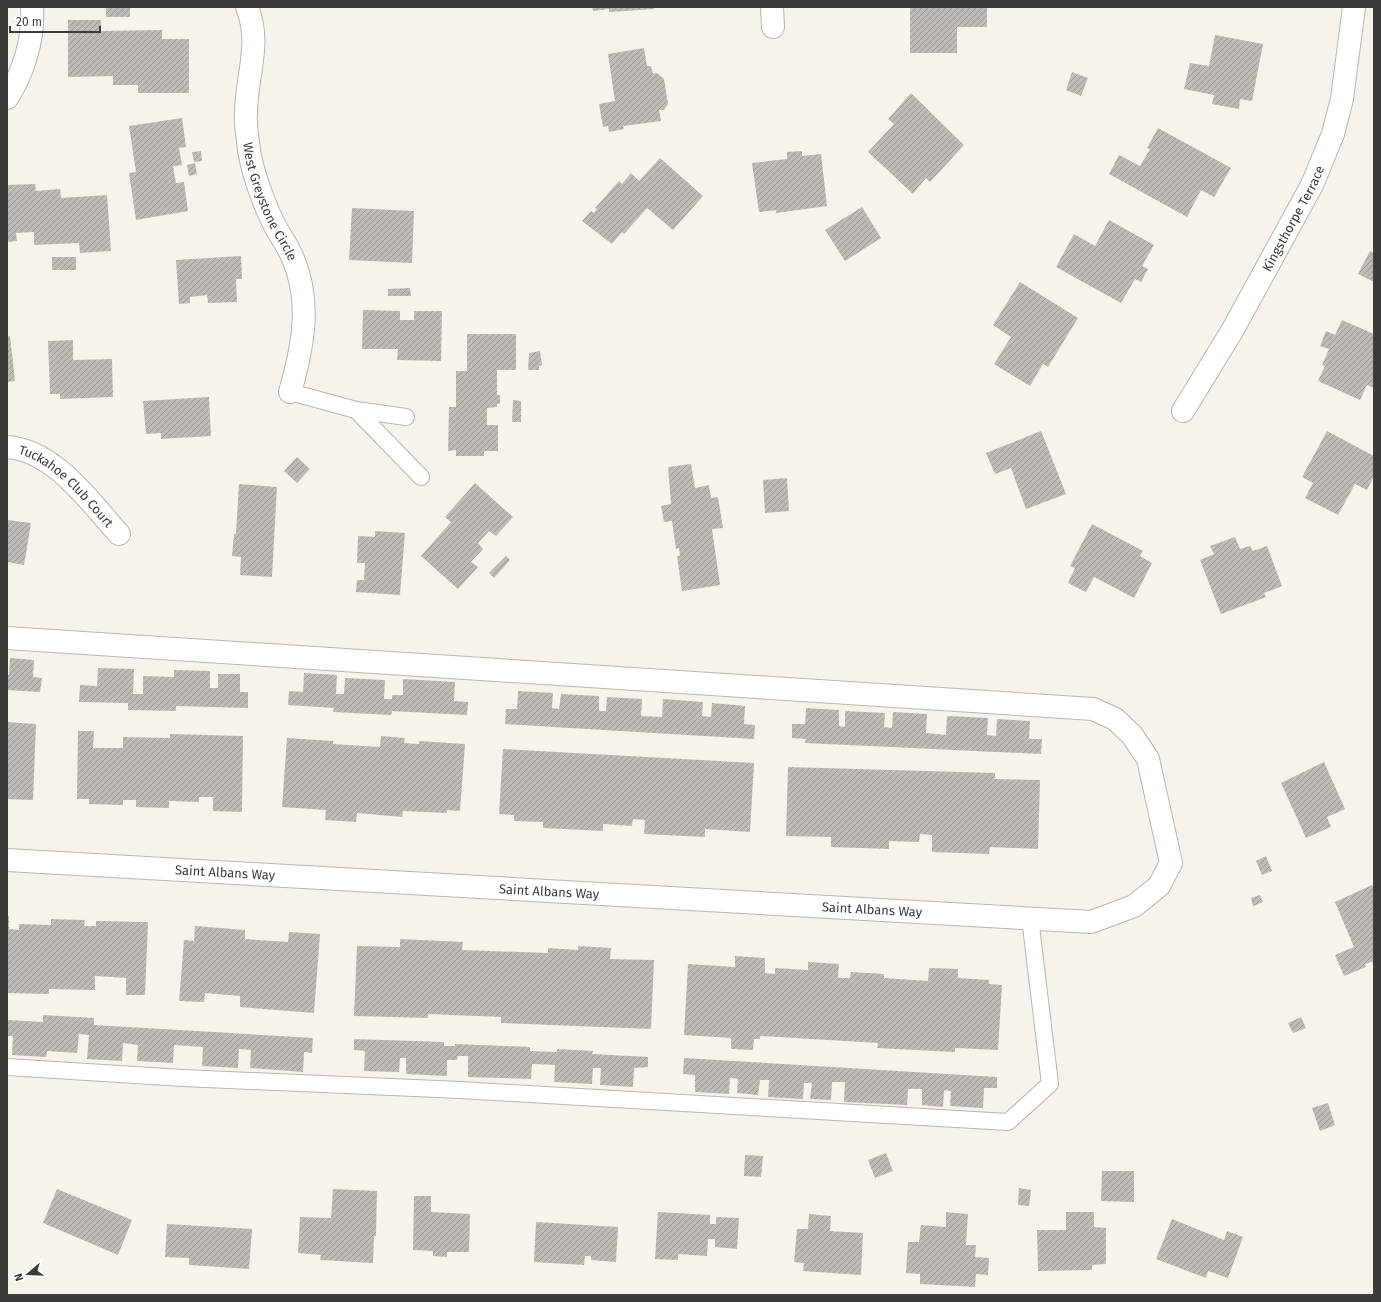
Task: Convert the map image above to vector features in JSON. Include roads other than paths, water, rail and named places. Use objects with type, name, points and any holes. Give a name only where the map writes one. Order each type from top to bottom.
[{"type":"street","points":[[7,98],[17,84],[30,40],[32,7]]},
{"type":"street","name":"West Greystone Circle","points":[[247,7],[253,22],[254,40],[246,115],[250,152],[273,224],[289,249],[300,277],[304,295],[305,314],[299,361],[290,392]]},
{"type":"street","name":"Kingsthorpe Terrace","points":[[1183,411],[1232,331],[1312,185],[1333,134],[1342,99],[1354,7]]},
{"type":"street","name":"Tuckahoe Club Court","points":[[7,447],[45,459],[58,468],[119,534]]},
{"type":"street","name":"Saint Albans Way","points":[[7,638],[1093,709],[1115,719],[1132,735],[1148,759],[1171,863],[1159,886],[1134,906],[1091,922],[7,860]]},
{"type":"lane","points":[[290,392],[356,410],[406,418]]},
{"type":"lane","points":[[356,410],[421,477]]},
{"type":"lane","points":[[7,1067],[183,1078],[460,1090],[1008,1122],[1050,1084],[1030,918]]}]
